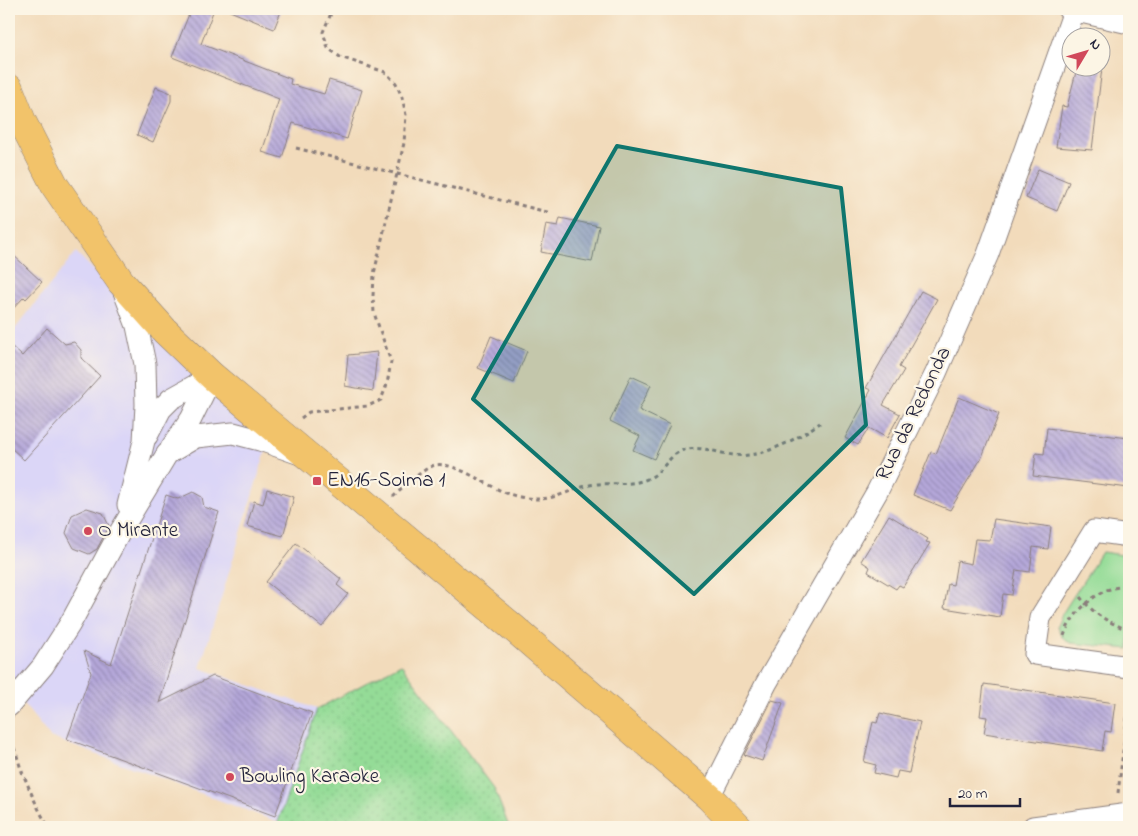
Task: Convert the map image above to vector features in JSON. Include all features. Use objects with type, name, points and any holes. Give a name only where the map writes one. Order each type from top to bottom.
[{"type":"main road","points":[[9,88],[22,121],[55,186],[120,282],[165,331],[212,376],[510,625],[709,797],[738,827]]},
{"type":"street","points":[[1071,10],[1129,22]]},
{"type":"street","name":"Rua da Redonda","points":[[709,797],[766,684],[877,492],[936,373],[991,246],[1071,10]]},
{"type":"street","points":[[120,282],[137,326],[145,364],[144,441]]},
{"type":"street","points":[[120,532],[144,441],[161,409],[171,399],[212,376]]},
{"type":"street","points":[[9,706],[49,658],[70,624],[120,532],[167,454],[191,419],[212,376]]},
{"type":"street","points":[[167,454],[196,437],[233,433],[312,458]]},
{"type":"street","points":[[1129,536],[1094,531],[1040,618],[1035,654],[1129,667]]},
{"type":"street","points":[[1033,827],[1122,815]]},
{"type":"path","points":[[279,432],[309,412],[368,406],[381,400],[388,384],[391,362],[374,313],[374,274],[404,143],[406,115],[402,97],[396,83],[386,72],[340,57],[328,48],[323,32],[333,9]]},
{"type":"path","points":[[296,148],[551,213]]},
{"type":"path","points":[[376,512],[420,474],[435,465],[444,465],[461,470],[509,494],[539,499],[588,485],[640,482],[652,477],[681,450],[713,450],[734,455],[753,455],[791,442],[820,423]]},
{"type":"path","points":[[1064,638],[1074,618],[1090,600],[1109,589],[1129,586]]},
{"type":"path","points":[[1076,593],[1092,611],[1106,621],[1129,628],[1129,636]]},
{"type":"path","points":[[1122,815],[1129,702]]},
{"type":"path","points":[[9,741],[49,827]]},
{"type":"highlighted area","points":[[617,146],[841,188],[866,425],[694,594],[473,399]]},
{"type":"shaded area","points":[[76,252],[169,349],[270,437],[200,668],[317,709],[278,822],[50,737],[18,697],[9,706],[9,331],[12,333]]},
{"type":"green space","points":[[1102,552],[1129,556],[1129,649],[1070,643],[1061,636],[1057,626],[1062,614]]},
{"type":"green space","points":[[401,664],[494,788],[509,827],[277,827],[317,709]]},
{"type":"building","points":[[191,9],[214,9],[201,44],[291,79],[290,84],[324,94],[329,80],[362,90],[347,139],[293,123],[282,158],[262,152],[279,99],[172,57]]},
{"type":"building","points":[[225,9],[282,9],[274,29]]},
{"type":"building","points":[[1074,78],[1101,78],[1092,150],[1056,147],[1062,106],[1067,107]]},
{"type":"building","points":[[156,87],[171,93],[171,101],[153,142],[137,135]]},
{"type":"building","points":[[1038,169],[1069,182],[1057,211],[1026,198]]},
{"type":"building","points":[[560,218],[599,226],[592,262],[541,252],[546,224],[558,226]]},
{"type":"building","points":[[9,251],[42,282],[9,313]]},
{"type":"building","points":[[921,291],[937,299],[899,367],[904,370],[883,405],[900,414],[887,438],[869,428],[858,445],[845,438],[871,390],[866,388]]},
{"type":"building","points":[[47,328],[65,344],[74,342],[81,350],[81,358],[100,376],[24,460],[9,446],[9,344],[22,356]]},
{"type":"building","points":[[491,336],[527,351],[514,383],[478,368]]},
{"type":"building","points":[[377,352],[373,391],[345,386],[348,355]]},
{"type":"building","points":[[631,376],[651,385],[639,410],[670,425],[654,459],[633,450],[640,436],[610,421]]},
{"type":"building","points":[[959,397],[999,414],[982,457],[950,510],[913,495],[931,452],[936,454]]},
{"type":"building","points":[[1047,428],[1129,438],[1129,488],[1033,476],[1036,453],[1044,454]]},
{"type":"building","points":[[267,489],[294,497],[283,536],[247,526],[254,501],[263,504]]},
{"type":"building","points":[[193,492],[202,497],[204,507],[219,512],[159,703],[213,676],[312,713],[275,816],[67,739],[91,673],[84,651],[111,664],[166,495],[178,499]]},
{"type":"building","name":"O Mirante","points":[[87,508],[103,513],[109,526],[97,549],[89,554],[74,548],[66,533],[72,515]]},
{"type":"building","points":[[889,515],[928,539],[926,542],[930,543],[903,587],[899,585],[896,589],[868,572],[870,567],[861,561]]},
{"type":"building","points":[[994,519],[1051,527],[1048,549],[1033,547],[1030,572],[1016,570],[1012,595],[1003,594],[1000,617],[944,608],[948,584],[953,585],[957,561],[971,564],[975,539],[990,540]]},
{"type":"building","points":[[296,543],[341,579],[337,585],[348,594],[322,627],[266,582]]},
{"type":"building","points":[[984,684],[1115,703],[1111,732],[1105,731],[1102,751],[984,733],[987,717],[980,716]]},
{"type":"building","points":[[772,700],[783,703],[762,761],[744,755]]},
{"type":"building","points":[[880,713],[920,722],[909,773],[898,771],[896,778],[874,773],[876,765],[864,762],[873,722],[877,723]]},
{"type":"place","name":"EN16-Soima 1","points":[[317,481]]},
{"type":"place","name":"O Mirante","points":[[88,531]]},
{"type":"place","name":"Bowling Karaoke","points":[[230,777]]}]
